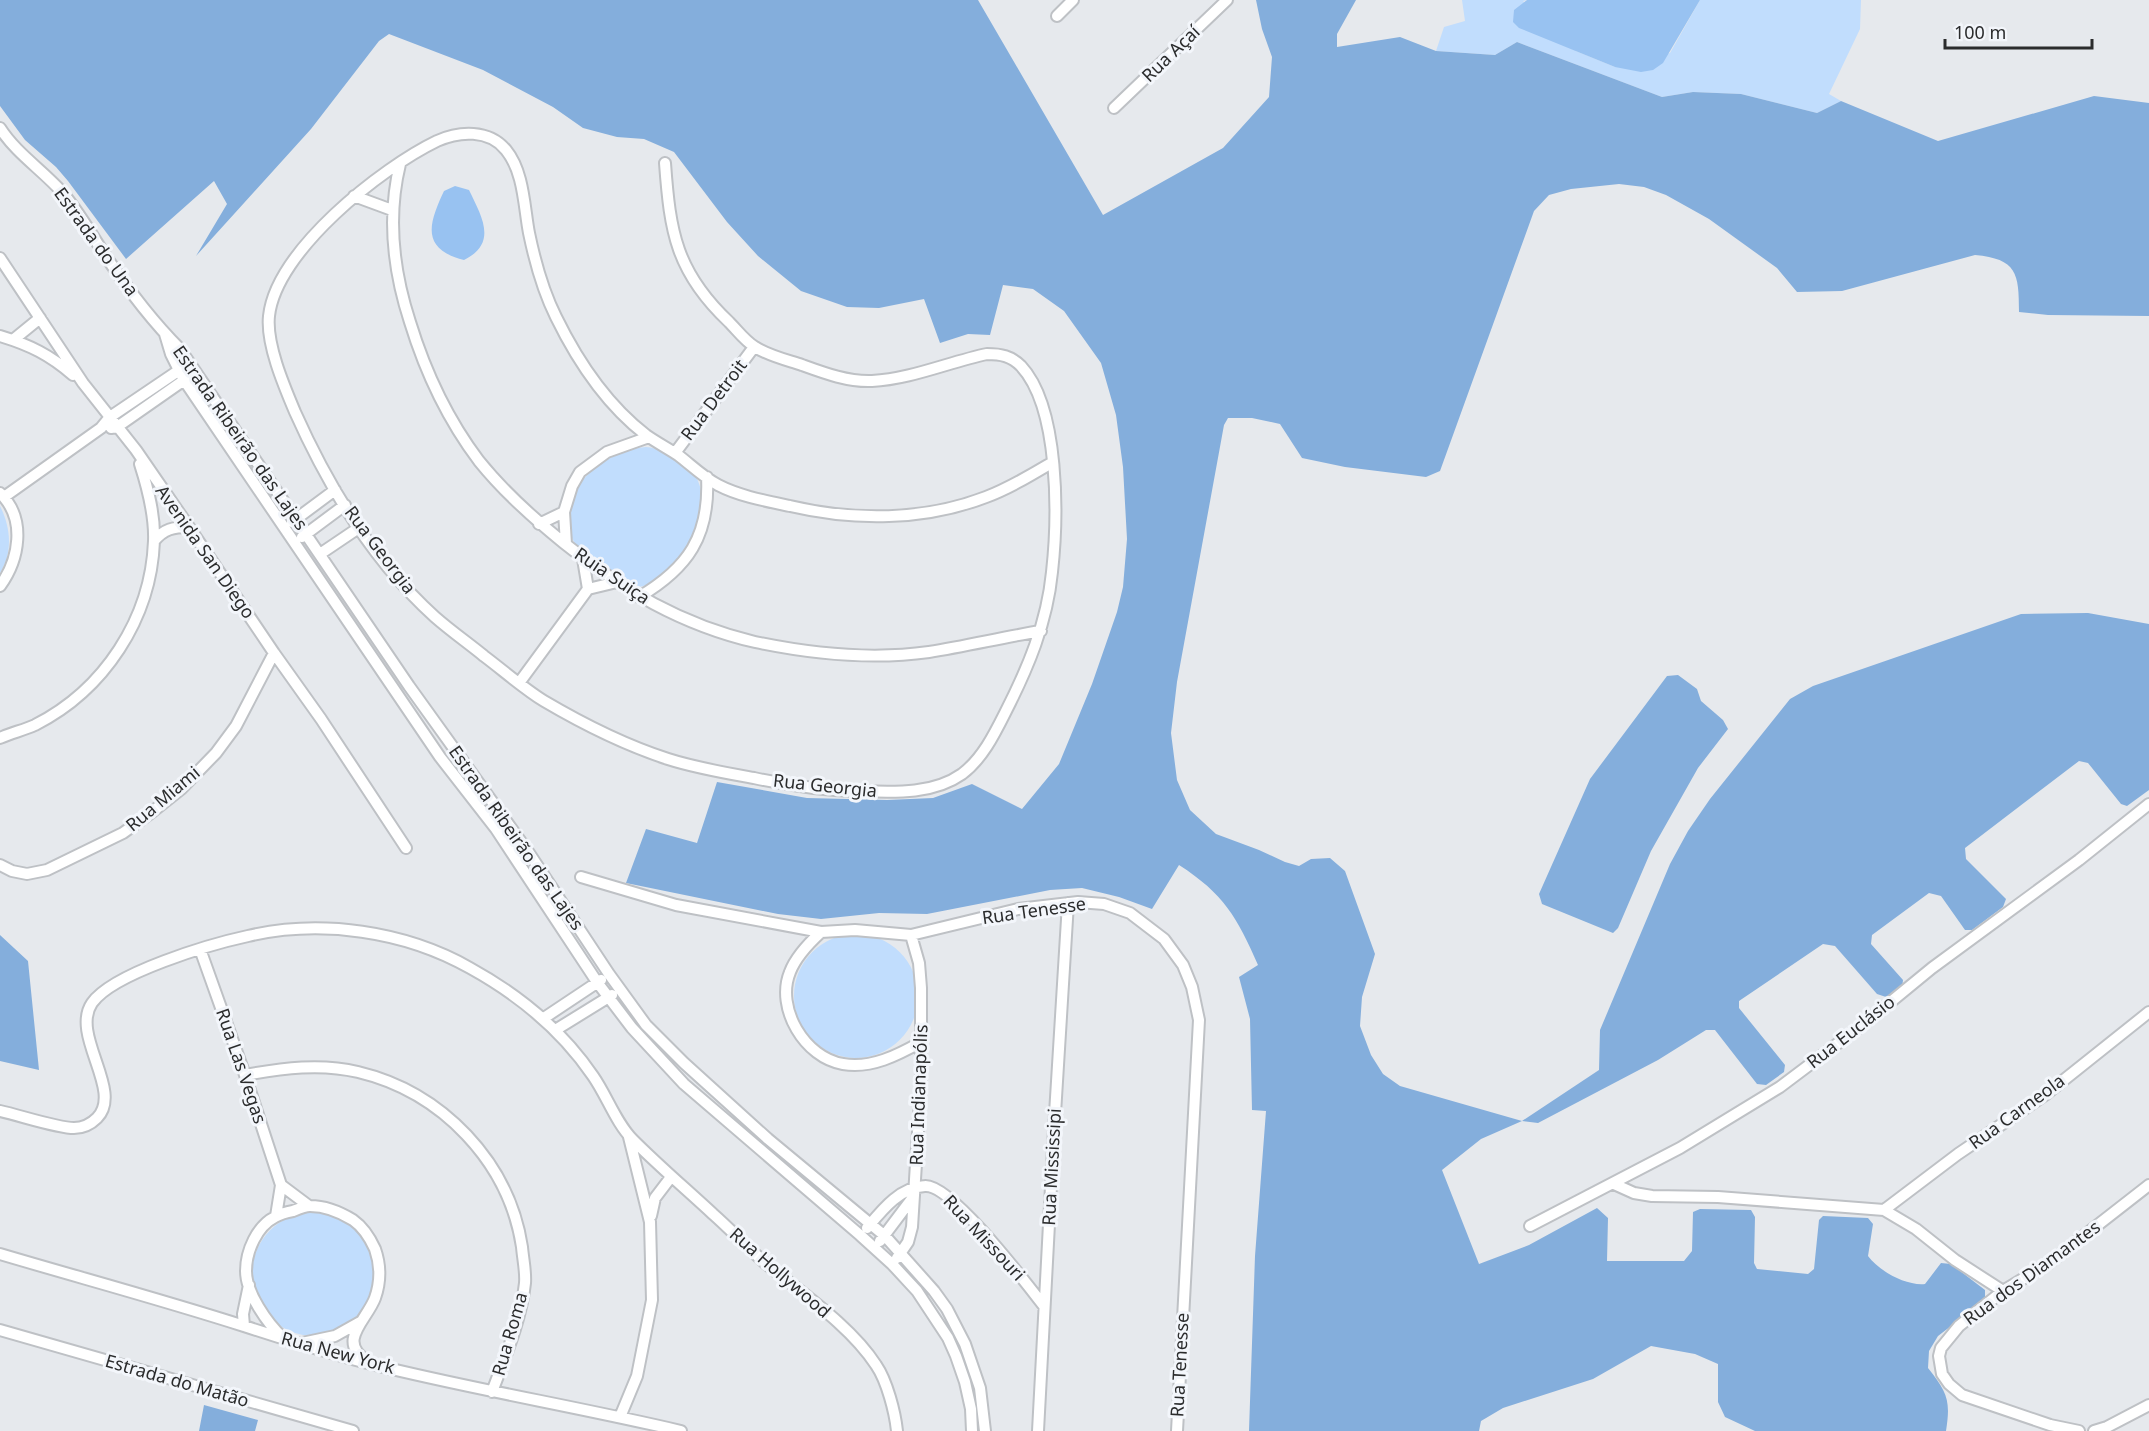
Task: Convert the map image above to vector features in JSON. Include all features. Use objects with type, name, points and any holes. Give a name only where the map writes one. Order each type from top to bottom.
[{"type":"street","points":[[1057,16],[1073,0]]},
{"type":"street","name":"Rua Açaí","points":[[1114,108],[1227,0]]},
{"type":"street","name":"Estrada do Una","points":[[0,128],[30,164],[61,191],[117,274],[165,333]]},
{"type":"street","name":"Rua Georgia","points":[[649,437],[629,420],[598,385],[573,350],[552,310],[539,275],[520,184],[510,155],[492,138],[457,134],[438,141],[373,180],[319,230],[285,274],[272,298],[268,327],[280,377],[299,421],[345,505],[400,581],[435,617],[540,698],[623,742],[671,760],[806,788],[888,792],[926,789],[944,784],[963,773],[980,756],[1018,686],[1041,631],[1050,596],[1054,556],[1053,462],[1042,407],[1035,387],[1015,360],[1001,354],[987,354],[903,376],[872,381],[849,379],[824,373],[754,347],[723,317],[702,293],[689,273],[675,242],[669,212],[665,163]]},
{"type":"street","name":"Ruia Suiça","points":[[400,164],[394,186],[393,240],[404,303],[416,343],[437,389],[458,430],[480,461],[513,499],[539,524],[583,559],[639,597],[677,616],[755,642],[841,655],[928,652],[1041,631]]},
{"type":"street","points":[[354,196],[392,210]]},
{"type":"street","name":"Avenida San Diego","points":[[0,258],[83,383],[136,450],[189,527],[321,719],[406,848]]},
{"type":"street","points":[[13,340],[40,318]]},
{"type":"street","name":"Estrada Ribeirão das Lajes","points":[[165,333],[180,348],[409,686],[530,853],[609,974],[652,1031],[768,1139],[885,1236],[934,1291],[947,1309],[965,1344],[980,1388],[985,1431]]},
{"type":"street","name":"Estrada Ribeirão das Lajes","points":[[165,333],[171,354],[181,375],[440,758],[496,830],[597,982],[632,1028],[684,1084],[875,1248],[917,1292],[948,1338],[965,1382],[971,1409],[972,1431]]},
{"type":"street","points":[[0,336],[51,357],[83,383]]},
{"type":"street","name":"Rua Detroit","points":[[675,453],[754,347]]},
{"type":"street","points":[[0,586],[10,573],[16,554],[18,534],[13,514],[2,495],[101,428],[110,417],[181,375],[195,372]]},
{"type":"street","points":[[101,428],[117,428],[181,375]]},
{"type":"street","points":[[566,544],[564,512],[572,486],[580,472],[607,452],[649,437],[720,486],[786,506],[815,512],[877,518],[952,507],[984,498],[1021,481],[1053,462]]},
{"type":"street","points":[[0,738],[33,725],[68,705],[99,676],[126,639],[144,602],[154,541],[153,515],[136,450]]},
{"type":"street","points":[[639,597],[671,575],[696,544],[702,531],[707,509],[707,477]]},
{"type":"street","points":[[285,528],[335,490]]},
{"type":"street","points":[[295,542],[345,505]]},
{"type":"street","points":[[539,524],[564,512]]},
{"type":"street","points":[[154,541],[163,531],[175,527],[189,527]]},
{"type":"street","points":[[320,554],[360,527]]},
{"type":"street","points":[[583,559],[588,589]]},
{"type":"street","points":[[316,572],[327,564]]},
{"type":"street","points":[[519,683],[588,589],[617,582]]},
{"type":"street","name":"Rua Miami","points":[[0,865],[12,871],[27,874],[46,870],[123,833],[152,812],[181,789],[216,753],[236,726],[274,653]]},
{"type":"street","name":"Rua Euclásio","points":[[1530,1226],[1680,1149],[1780,1087],[1932,968],[2079,860],[2149,804]]},
{"type":"street","name":"Rua Tenesse","points":[[580,877],[676,904],[821,932],[855,930],[910,934],[1018,909],[1068,903],[1093,903],[1117,908],[1147,924],[1164,939],[1183,965],[1192,987],[1199,1020],[1177,1431]]},
{"type":"street","name":"Rua Mississipi","points":[[1038,1431],[1068,903]]},
{"type":"street","name":"Rua Hollywood","points":[[0,1111],[68,1128],[83,1127],[93,1122],[103,1112],[106,1097],[87,1028],[87,1015],[91,1005],[98,996],[118,983],[161,962],[250,935],[323,929],[380,935],[436,951],[508,990],[556,1029],[577,1052],[596,1079],[629,1136],[763,1261],[828,1314],[863,1349],[877,1366],[893,1410],[897,1431]]},
{"type":"street","points":[[821,932],[807,945],[794,964],[789,973],[787,987],[788,1008],[796,1028],[807,1045],[826,1058],[842,1064],[862,1065],[889,1059],[921,1042]]},
{"type":"street","name":"Rua Indianapólis","points":[[902,1254],[912,1227],[921,1084],[920,971],[910,934]]},
{"type":"street","name":"Rua Las Vegas","points":[[200,949],[281,1185],[276,1216]]},
{"type":"street","points":[[544,1018],[609,974]]},
{"type":"street","points":[[556,1029],[609,998],[620,989]]},
{"type":"street","name":"Rua Carneola","points":[[1884,1210],[1958,1154],[2045,1095],[2149,1012]]},
{"type":"street","name":"Rua Roma","points":[[245,1075],[275,1069],[318,1066],[357,1071],[391,1081],[418,1096],[454,1121],[480,1150],[512,1204],[519,1232],[525,1282],[514,1332],[492,1392]]},
{"type":"street","name":"Rua Hollywood","points":[[620,1417],[638,1376],[652,1300],[650,1222],[629,1136]]},
{"type":"street","points":[[650,1222],[655,1198],[671,1177]]},
{"type":"street","points":[[1614,1184],[1652,1196],[1718,1197],[1884,1210],[1916,1229],[1955,1260],[2003,1291]]},
{"type":"street","points":[[281,1185],[309,1206],[339,1212],[357,1223],[370,1239],[379,1261],[380,1278],[374,1300],[355,1333],[353,1343],[359,1356],[372,1364]]},
{"type":"street","name":"Rua dos Diamantes","points":[[2079,1431],[2050,1425],[1979,1403],[1962,1395],[1949,1384],[1942,1374],[1939,1356],[1946,1340],[1959,1326],[2003,1291],[2049,1263],[2149,1185]]},
{"type":"street","name":"Rua Missouri","points":[[915,1192],[924,1186],[933,1186],[947,1195],[988,1237],[1044,1306]]},
{"type":"street","points":[[860,1235],[899,1195],[915,1192]]},
{"type":"street","points":[[875,1248],[915,1192]]},
{"type":"street","points":[[286,1340],[258,1306],[249,1285],[246,1261],[257,1234],[276,1216],[309,1206]]},
{"type":"street","name":"Rua New York","points":[[0,1254],[372,1364],[492,1392],[681,1431]]},
{"type":"street","points":[[892,1264],[902,1254]]},
{"type":"street","points":[[244,1326],[243,1306],[249,1285]]},
{"type":"street","points":[[300,1344],[335,1336],[362,1320]]},
{"type":"street","name":"Estrada do Matão","points":[[0,1330],[353,1431]]},
{"type":"street","points":[[2094,1431],[2107,1427],[2149,1405]]},
{"type":"shaded area","points":[[0,0],[978,0],[1103,215],[1223,148],[1269,97],[1272,57],[1262,29],[1256,0],[1356,0],[1337,34],[1337,47],[1400,37],[1436,51],[1495,55],[1517,42],[1662,97],[1693,92],[1741,94],[1817,113],[1841,101],[1938,141],[2094,96],[2149,103],[2149,316],[2048,315],[2019,312],[2018,287],[2013,270],[2000,260],[1975,255],[1842,291],[1797,292],[1777,268],[1709,219],[1666,195],[1644,187],[1619,184],[1571,189],[1549,195],[1534,211],[1440,471],[1426,477],[1345,467],[1302,458],[1280,424],[1252,418],[1228,418],[1224,425],[1177,682],[1171,733],[1177,780],[1190,810],[1216,834],[1285,862],[1299,866],[1311,859],[1330,858],[1345,871],[1375,954],[1362,997],[1360,1026],[1371,1055],[1383,1074],[1400,1086],[1522,1121],[1481,1139],[1442,1170],[1479,1264],[1529,1245],[1597,1208],[1608,1218],[1607,1261],[1684,1261],[1692,1251],[1693,1212],[1700,1209],[1751,1210],[1755,1217],[1754,1263],[1757,1269],[1808,1274],[1814,1269],[1819,1220],[1823,1216],[1868,1218],[1873,1224],[1868,1256],[1886,1272],[1910,1283],[1925,1284],[1941,1263],[1951,1264],[1985,1290],[1985,1300],[1938,1336],[1929,1351],[1928,1368],[1940,1384],[1948,1404],[1946,1431],[1755,1431],[1725,1417],[1718,1402],[1718,1364],[1695,1354],[1651,1346],[1593,1379],[1503,1408],[1481,1421],[1479,1431],[1249,1431],[1255,1256],[1266,1111],[1252,1110],[1250,1019],[1239,977],[1258,965],[1236,920],[1207,886],[1179,865],[1152,909],[1119,897],[1082,888],[1050,890],[927,914],[879,913],[821,919],[778,914],[626,883],[646,829],[697,843],[717,782],[807,798],[887,800],[933,798],[972,784],[1022,809],[1059,764],[1092,684],[1117,612],[1123,587],[1127,539],[1123,467],[1116,415],[1101,363],[1064,311],[1033,289],[1003,285],[990,335],[968,334],[940,343],[924,299],[879,308],[847,307],[801,291],[758,256],[727,222],[674,152],[644,139],[617,137],[583,128],[553,107],[483,70],[389,34],[379,41],[311,129],[196,256],[227,204],[214,181],[126,259],[68,181],[56,167],[25,140],[0,106]]},
{"type":"shaded area","points":[[1462,0],[1527,0],[1523,1],[1576,51],[1615,67],[1670,53],[1700,0],[1861,0],[1860,29],[1829,94],[1841,101],[1817,113],[1741,94],[1693,92],[1662,97],[1517,42],[1495,55],[1436,51],[1444,27],[1465,21]]},
{"type":"shaded area","points":[[1527,0],[1700,0],[1663,63],[1653,70],[1641,72],[1615,67],[1519,28],[1513,22],[1514,10]]},
{"type":"shaded area","points":[[455,186],[469,190],[484,229],[481,246],[464,260],[440,249],[434,242],[432,233],[432,224],[444,191]]},
{"type":"shaded area","points":[[646,447],[665,453],[694,475],[702,494],[702,506],[695,532],[681,555],[663,574],[649,584],[639,587],[623,581],[583,553],[573,540],[568,523],[569,506],[575,491],[586,477],[599,465],[614,456]]},
{"type":"shaded area","points":[[0,506],[8,531],[9,548],[0,573]]},
{"type":"shaded area","points":[[2088,613],[2149,624],[2149,790],[2127,806],[2121,804],[2088,763],[2079,761],[1965,848],[1966,859],[2006,899],[2003,907],[1972,930],[1965,930],[1941,896],[1929,893],[1872,935],[1871,944],[1903,980],[1902,988],[1886,997],[1877,994],[1835,946],[1823,944],[1739,1001],[1739,1008],[1785,1065],[1784,1072],[1766,1085],[1757,1084],[1715,1030],[1706,1030],[1658,1060],[1538,1123],[1522,1121],[1599,1070],[1600,1030],[1670,864],[1688,831],[1710,799],[1790,699],[1813,686],[2021,614]]},
{"type":"shaded area","points":[[1678,675],[1697,689],[1701,701],[1723,720],[1728,729],[1698,768],[1651,851],[1618,928],[1613,933],[1542,904],[1539,894],[1590,779],[1667,676]]},
{"type":"shaded area","points":[[856,934],[880,939],[900,952],[913,972],[918,996],[913,1020],[900,1040],[880,1053],[856,1058],[832,1053],[812,1040],[799,1020],[794,996],[799,972],[812,952],[832,939]]},
{"type":"shaded area","points":[[0,935],[28,961],[39,1070],[0,1061]]},
{"type":"shaded area","points":[[314,1212],[338,1217],[349,1222],[358,1230],[366,1239],[371,1250],[376,1274],[371,1298],[366,1309],[358,1318],[349,1326],[338,1331],[314,1336],[290,1331],[279,1326],[270,1318],[262,1309],[257,1298],[252,1274],[257,1250],[262,1239],[270,1230],[279,1222],[290,1217]]},
{"type":"shaded area","points":[[204,1405],[258,1420],[255,1431],[199,1431]]}]
